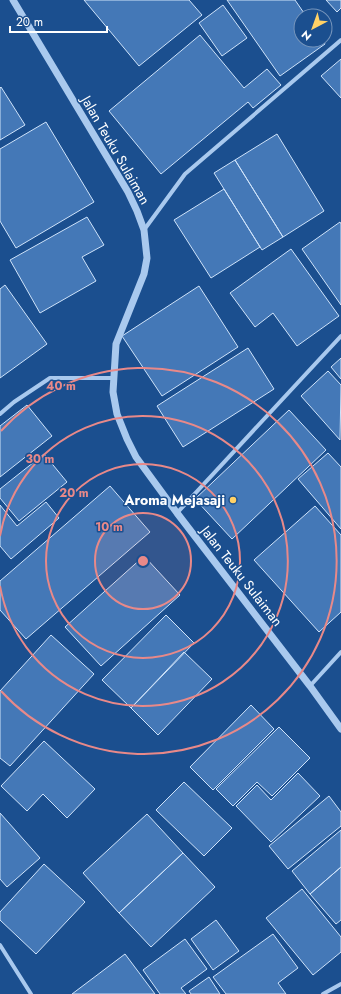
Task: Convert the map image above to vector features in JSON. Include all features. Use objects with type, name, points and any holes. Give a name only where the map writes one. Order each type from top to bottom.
[{"type":"street","name":"Jalan Teuku Sulaiman","points":[[13,0],[128,192],[144,230],[148,258],[144,274],[116,344],[113,392],[118,414],[127,439],[136,457],[177,513],[310,686],[341,729]]},
{"type":"street","points":[[144,230],[185,174],[341,40]]},
{"type":"street","points":[[177,513],[341,336]]},
{"type":"street","points":[[0,414],[14,402],[50,378],[114,378]]},
{"type":"street","points":[[310,686],[341,652]]},
{"type":"street","points":[[0,945],[32,994]]},
{"type":"street","points":[[323,994],[341,984]]},
{"type":"building","points":[[84,0],[189,0],[202,15],[139,66]]},
{"type":"building","points":[[227,0],[295,0],[300,8],[293,8],[293,48],[319,48],[280,76]]},
{"type":"building","points":[[326,0],[341,0],[341,8],[337,12]]},
{"type":"building","points":[[223,5],[247,38],[222,56],[199,23]]},
{"type":"building","points":[[200,35],[244,88],[267,69],[281,85],[253,108],[248,102],[161,174],[109,111]]},
{"type":"building","points":[[341,59],[341,98],[321,76]]},
{"type":"building","points":[[1,87],[25,125],[0,140],[0,88]]},
{"type":"building","points":[[46,122],[94,202],[16,248],[0,221],[0,149]]},
{"type":"building","points":[[277,134],[324,211],[283,237],[235,160]]},
{"type":"building","points":[[235,160],[283,237],[262,250],[214,173]]},
{"type":"building","points":[[224,189],[260,247],[211,278],[174,220]]},
{"type":"building","points":[[87,217],[104,245],[82,257],[96,281],[40,313],[10,260]]},
{"type":"building","points":[[340,222],[341,224],[341,305],[302,249]]},
{"type":"building","points":[[291,249],[339,316],[297,346],[273,313],[255,327],[230,293]]},
{"type":"building","points":[[5,285],[47,344],[0,378],[0,289]]},
{"type":"building","points":[[199,286],[238,347],[162,396],[122,336]]},
{"type":"building","points":[[248,348],[274,389],[183,447],[157,406]]},
{"type":"building","points":[[341,358],[341,379],[331,367]]},
{"type":"building","points":[[328,371],[341,385],[340,440],[301,396]]},
{"type":"building","points":[[27,405],[52,436],[0,477],[0,426]]},
{"type":"building","points":[[289,410],[326,450],[232,539],[195,499]]},
{"type":"building","points":[[328,453],[341,467],[341,529],[298,479]]},
{"type":"building","points":[[44,454],[67,482],[19,521],[0,498],[0,489]]},
{"type":"building","points":[[110,486],[150,532],[26,639],[0,610],[0,581]]},
{"type":"building","points":[[46,502],[59,518],[11,559],[0,546],[0,505],[17,526]]},
{"type":"building","points":[[315,506],[341,535],[341,612],[319,632],[254,560]]},
{"type":"building","points":[[144,556],[180,595],[101,666],[65,627]]},
{"type":"building","points":[[166,615],[194,643],[131,708],[102,680]]},
{"type":"building","points":[[51,635],[94,674],[10,766],[0,758],[0,691]]},
{"type":"building","points":[[184,652],[212,679],[158,735],[131,708]]},
{"type":"building","points":[[251,705],[274,729],[213,790],[190,767]]},
{"type":"building","points":[[279,727],[310,758],[272,796],[257,782],[233,806],[216,789]]},
{"type":"building","points":[[44,741],[95,789],[67,818],[43,794],[27,811],[1,786]]},
{"type":"building","points":[[298,773],[320,796],[271,842],[236,806],[257,785],[271,800]]},
{"type":"building","points":[[184,782],[232,828],[204,856],[156,810]]},
{"type":"building","points":[[329,796],[341,812],[341,826],[288,869],[269,846]]},
{"type":"building","points":[[0,813],[40,858],[7,887],[0,879]]},
{"type":"building","points":[[147,814],[183,853],[119,913],[83,873]]},
{"type":"building","points":[[341,830],[341,867],[310,894],[292,871]]},
{"type":"building","points":[[183,853],[215,887],[151,947],[119,913]]},
{"type":"building","points":[[44,864],[85,902],[36,954],[0,920],[0,912]]},
{"type":"building","points":[[341,867],[341,920],[336,924],[310,894]]},
{"type":"building","points":[[302,889],[341,937],[341,952],[313,975],[266,918]]},
{"type":"building","points":[[216,920],[239,951],[213,970],[191,939]]},
{"type":"building","points":[[273,934],[298,968],[278,983],[286,994],[226,994],[213,977]]},
{"type":"building","points":[[185,939],[207,969],[181,988],[186,994],[160,994],[143,970]]},
{"type":"building","points":[[125,954],[155,994],[72,994]]},
{"type":"building","points":[[209,977],[220,994],[191,994],[189,991]]},
{"type":"place","name":"Aroma Mejasaji","points":[[233,500]]}]
